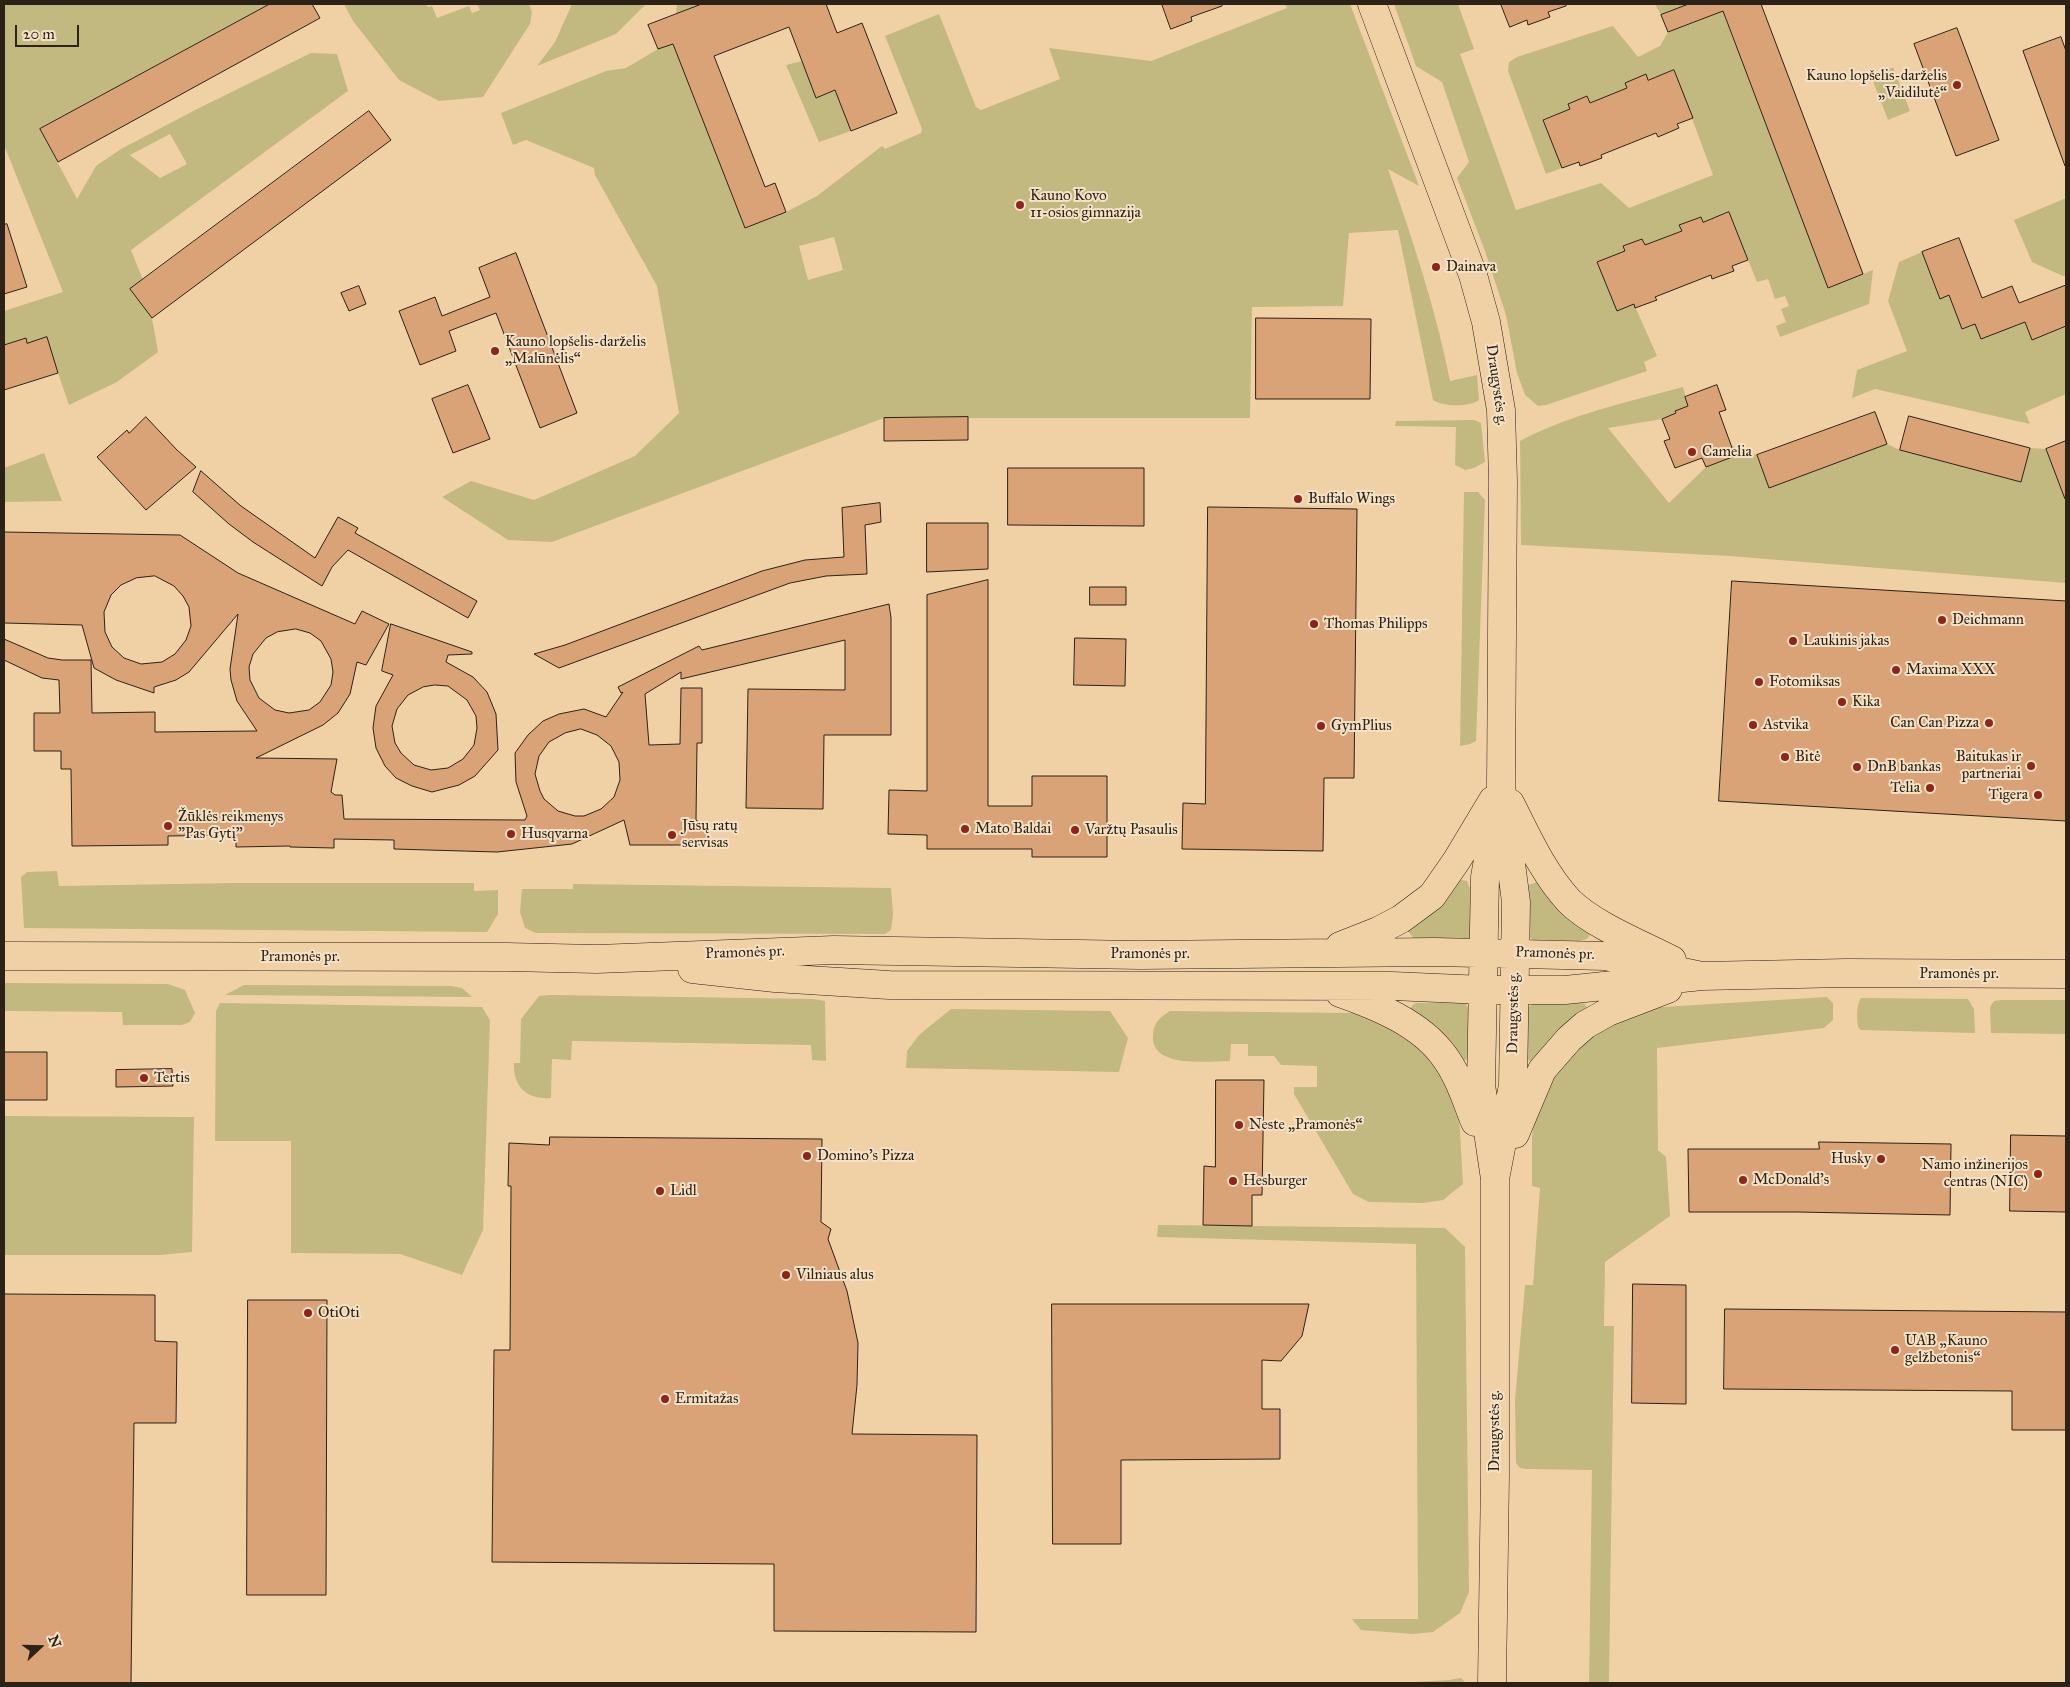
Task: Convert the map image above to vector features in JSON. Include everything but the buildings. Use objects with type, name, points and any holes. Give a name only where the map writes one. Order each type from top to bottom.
[{"type":"main road","name":"Draugystės g.","points":[[1372,4],[1473,275],[1486,322],[1497,376],[1503,437],[1501,786],[1516,902],[1513,1084],[1495,1179]]},
{"type":"main road","name":"Draugystės g.","points":[[1492,1683],[1495,1475],[1495,1179],[1481,1085],[1485,877],[1501,786]]},
{"type":"main road","points":[[1326,952],[1394,923],[1432,896],[1457,860],[1501,786]]},
{"type":"main road","points":[[1501,786],[1546,873],[1570,902],[1600,923],[1702,976]]},
{"type":"main road","name":"Pramonės pr.","points":[[4,956],[507,956],[597,959],[834,950],[1140,955],[1326,952],[1514,953],[1605,956],[1702,976]]},
{"type":"main road","name":"Pramonės pr.","points":[[597,959],[775,978],[889,986],[1392,986],[1484,990],[1565,990],[1702,976],[1846,973],[2066,974]]},
{"type":"main road","points":[[1495,1179],[1542,1070],[1569,1038],[1585,1025],[1608,1012],[1702,976]]},
{"type":"main road","points":[[1317,986],[1375,1005],[1416,1029],[1431,1041],[1444,1056],[1460,1083],[1495,1179]]},
{"type":"shaded area","points":[[4,4],[270,4],[40,129],[77,199],[96,166],[121,149],[311,53],[337,54],[348,91],[131,250],[143,280],[131,289],[152,318],[158,352],[117,382],[69,405],[58,373],[27,343],[26,338],[4,345],[4,311],[63,292],[4,145]],"holes":[[[170,134],[187,164],[160,178],[130,155]]]},
{"type":"shaded area","points":[[344,4],[426,4],[428,7],[432,6],[437,18],[469,6],[472,13],[480,10],[477,4],[529,4],[532,12],[530,24],[483,97],[439,101],[399,80],[353,21]]},
{"type":"shaded area","points":[[572,4],[646,4],[616,34],[537,66],[555,42]]},
{"type":"shaded area","points":[[677,4],[702,4],[676,14]]},
{"type":"shaded area","name":"Kauno Kovo 11-osios gimnazija","points":[[1285,4],[1350,4],[1419,186],[1388,169],[1431,300],[1450,381],[1477,375],[1479,400],[1469,404],[1456,405],[1443,404],[1433,400],[1398,230],[1349,233],[1343,306],[1252,307],[1250,418],[884,418],[552,542],[508,540],[442,497],[471,481],[534,500],[635,456],[679,413],[657,286],[595,175],[594,168],[526,140],[513,145],[501,113],[606,71],[626,68],[658,49],[673,44],[745,228],[786,212],[817,196],[882,146],[885,149],[921,133],[922,129],[885,36],[939,14],[976,107],[981,110],[1060,79],[1049,48],[1151,61],[1287,8]],"holes":[[[834,237],[843,270],[808,280],[799,246]]]},
{"type":"shaded area","points":[[1394,4],[1458,4],[1474,49],[1460,54],[1516,210],[1601,183],[1629,208],[1713,175],[1674,70],[1648,80],[1646,75],[1625,83],[1627,88],[1590,103],[1587,96],[1568,104],[1570,109],[1543,119],[1562,168],[1546,174],[1508,71],[1509,62],[1517,57],[1613,26],[1638,57],[1660,46],[1668,32],[1700,20],[1694,4],[1720,4],[1828,288],[1873,270],[1869,304],[1780,337],[1776,326],[1786,322],[1781,309],[1789,306],[1785,296],[1775,299],[1768,279],[1757,282],[1729,212],[1703,222],[1701,217],[1680,225],[1682,231],[1645,245],[1642,239],[1623,246],[1625,251],[1597,262],[1617,311],[1634,304],[1657,356],[1644,362],[1647,371],[1538,406],[1525,395],[1517,373],[1506,315],[1485,251],[1457,178],[1469,162],[1442,82],[1416,66]]},
{"type":"shaded area","points":[[1655,4],[1689,4],[1661,15]]},
{"type":"shaded area","points":[[802,61],[816,97],[835,90],[851,131],[819,142],[786,65]]},
{"type":"shaded area","points":[[1893,67],[1910,111],[1888,120],[1871,76]]},
{"type":"shaded area","points":[[2066,198],[2066,275],[2063,276],[2032,262],[2014,220]]},
{"type":"shaded area","points":[[1922,252],[1940,298],[1959,291],[1962,329],[1975,324],[2025,322],[2032,340],[2066,326],[2066,394],[2025,412],[2030,424],[1875,389],[1852,398],[1857,370],[1907,351],[1888,301],[1899,262]]},
{"type":"shaded area","points":[[1683,387],[1688,406],[1676,411],[1676,413],[1662,419],[1608,428],[1669,503],[1706,467],[1725,460],[1721,450],[1732,446],[1757,455],[1769,488],[1887,444],[1900,450],[2021,482],[2030,448],[2046,449],[2060,486],[2066,484],[2066,583],[1729,556],[1521,545],[1520,441],[1579,416]]},
{"type":"shaded area","points":[[1474,420],[1481,423],[1485,462],[1465,470],[1455,465],[1456,427],[1395,426],[1396,421]]},
{"type":"shaded area","points":[[44,453],[62,501],[4,502],[4,468]]},
{"type":"shaded area","points":[[1464,492],[1478,492],[1485,500],[1476,741],[1460,746]]},
{"type":"shaded area","points":[[57,871],[59,886],[235,883],[474,883],[474,891],[498,890],[498,914],[487,932],[24,928],[21,877],[27,872]]},
{"type":"shaded area","points":[[1467,881],[1470,889],[1470,939],[1414,939],[1408,931],[1409,927],[1456,882]]},
{"type":"shaded area","points":[[1537,882],[1589,928],[1590,935],[1587,939],[1580,941],[1533,940],[1528,935],[1526,888],[1528,885]]},
{"type":"shaded area","points":[[573,884],[891,888],[893,914],[891,930],[885,934],[536,933],[525,928],[520,912],[522,889],[573,889]]},
{"type":"shaded area","points":[[4,983],[168,984],[185,990],[195,1013],[190,1022],[182,1025],[123,1025],[122,1012],[4,1011]]},
{"type":"shaded area","points":[[244,985],[451,986],[462,988],[472,997],[225,995]]},
{"type":"shaded area","points":[[539,996],[813,999],[825,1001],[826,1061],[812,1060],[811,1045],[572,1041],[571,1060],[552,1059],[551,1098],[535,1097],[528,1094],[519,1085],[514,1071],[514,1063],[520,1063],[521,1019]]},
{"type":"shaded area","points":[[1827,997],[1833,1003],[1833,1020],[1824,1028],[1657,1048],[1658,1150],[1666,1157],[1670,1216],[1605,1262],[1604,1326],[1614,1326],[1609,1683],[1589,1683],[1592,1470],[1526,1469],[1520,1468],[1516,1463],[1515,1401],[1525,1285],[1533,1285],[1540,1188],[1532,1186],[1532,1136],[1537,1105],[1553,1071],[1593,1033],[1646,1008]]},
{"type":"shaded area","points":[[1861,998],[1968,999],[1974,1009],[1975,1033],[1861,1030],[1858,1027],[1857,1016],[1858,1004]]},
{"type":"shaded area","points":[[2066,1000],[2066,1034],[1991,1033],[1990,1007],[1994,1001]]},
{"type":"shaded area","points":[[1461,1002],[1466,1004],[1470,1012],[1469,1059],[1462,1061],[1410,1008],[1415,1003]]},
{"type":"shaded area","points":[[1580,1002],[1585,1004],[1588,1010],[1533,1062],[1528,1060],[1525,1055],[1527,1008],[1533,1004]]},
{"type":"shaded area","points":[[220,1003],[482,1007],[490,1020],[483,1230],[462,1275],[400,1254],[291,1253],[291,1141],[215,1141],[216,1011]]},
{"type":"shaded area","points":[[951,1009],[1110,1011],[1128,1038],[1119,1072],[906,1068],[907,1051],[919,1035]]},
{"type":"shaded area","points":[[1170,1011],[1353,1013],[1386,1020],[1434,1057],[1459,1113],[1463,1184],[1443,1200],[1424,1203],[1369,1202],[1353,1194],[1294,1094],[1294,1087],[1317,1087],[1317,1066],[1281,1065],[1274,1056],[1248,1056],[1248,1044],[1231,1044],[1230,1061],[1195,1062],[1170,1058],[1161,1053],[1155,1046],[1153,1035],[1158,1020]]},
{"type":"shaded area","points":[[4,1116],[194,1117],[192,1252],[160,1255],[4,1255]]},
{"type":"shaded area","points":[[1158,1225],[1445,1228],[1465,1247],[1469,1592],[1460,1613],[1433,1632],[1413,1634],[1361,1630],[1352,1619],[1418,1619],[1416,1244],[1157,1237]]},
{"type":"shaded area","points":[[1461,1678],[1466,1683],[1413,1683],[1413,1682]]},
{"type":"place","name":"Kauno lopšelis-darželis „Vaidilutė“","points":[[1957,85]]},
{"type":"place","name":"Kauno Kovo 11-osios gimnazija","points":[[1020,205]]},
{"type":"place","name":"Dainava","points":[[1436,267]]},
{"type":"place","name":"Kauno lopšelis-darželis „Malūnėlis“","points":[[495,351]]},
{"type":"place","name":"Camelia","points":[[1692,452]]},
{"type":"place","name":"Buffalo Wings","points":[[1298,499]]},
{"type":"place","name":"Deichmann","points":[[1942,620]]},
{"type":"place","name":"Thomas Philipps","points":[[1314,624]]},
{"type":"place","name":"Laukinis jakas","points":[[1793,641]]},
{"type":"place","name":"Maxima XXX","points":[[1896,670]]},
{"type":"place","name":"Fotomiksas","points":[[1759,682]]},
{"type":"place","name":"Kika","points":[[1842,702]]},
{"type":"place","name":"Can Can Pizza","points":[[1989,723]]},
{"type":"place","name":"Astvika","points":[[1753,725]]},
{"type":"place","name":"GymPlius","points":[[1321,726]]},
{"type":"place","name":"Bitė","points":[[1785,757]]},
{"type":"place","name":"Baitukas ir partneriai","points":[[2031,766]]},
{"type":"place","name":"DnB bankas","points":[[1857,767]]},
{"type":"place","name":"Telia","points":[[1930,788]]},
{"type":"place","name":"Tigera","points":[[2038,795]]},
{"type":"place","name":"Žūklės reikmenys \"Pas Gytį\"","points":[[168,826]]},
{"type":"place","name":"Mato Baldai","points":[[965,829]]},
{"type":"place","name":"Varžtų Pasaulis","points":[[1075,830]]},
{"type":"place","name":"Husqvarna","points":[[511,834]]},
{"type":"place","name":"Jūsų ratų servisas","points":[[672,835]]},
{"type":"place","name":"Tertis","points":[[144,1078]]},
{"type":"place","name":"Neste „Pramonės“","points":[[1239,1125]]},
{"type":"place","name":"Domino's Pizza","points":[[807,1156]]},
{"type":"place","name":"Husky","points":[[1881,1159]]},
{"type":"place","name":"Namo inžinerijos centras (NIC)","points":[[2038,1174]]},
{"type":"place","name":"McDonald's","points":[[1743,1180]]},
{"type":"place","name":"Hesburger","points":[[1233,1181]]},
{"type":"place","name":"Lidl","points":[[660,1191]]},
{"type":"place","name":"Vilniaus alus","points":[[786,1275]]},
{"type":"place","name":"OtiOti","points":[[308,1313]]},
{"type":"place","name":"UAB „Kauno gelžbetonis“","points":[[1895,1350]]},
{"type":"place","name":"Ermitažas","points":[[665,1399]]}]
